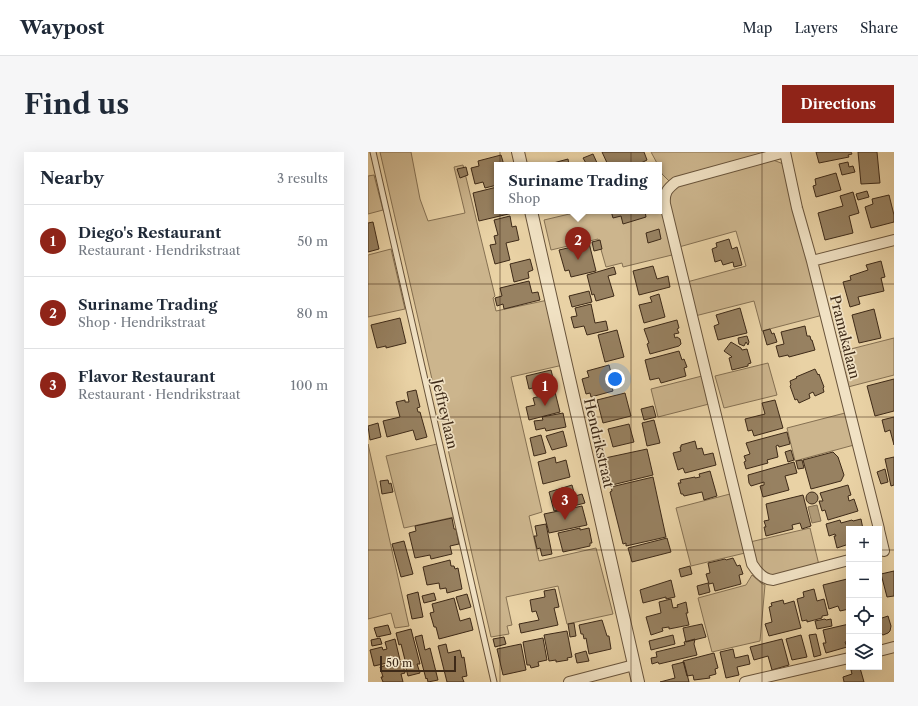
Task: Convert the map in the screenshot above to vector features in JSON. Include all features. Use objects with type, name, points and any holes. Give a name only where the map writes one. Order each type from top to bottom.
[{"type":"street","points":[[518,152],[520,162]]},
{"type":"street","points":[[785,152],[676,182],[666,190],[665,204],[752,564],[764,577],[769,580],[773,580],[846,561]]},
{"type":"street","name":"Pramakalaan","points":[[785,152],[878,526]]},
{"type":"street","name":"Hendrikstraat","points":[[533,214],[638,682]]},
{"type":"street","points":[[812,261],[894,240]]},
{"type":"street","name":"Pramakalaan","points":[[882,538],[886,550]]},
{"type":"street","points":[[882,650],[894,647]]},
{"type":"street","points":[[745,682],[846,659]]},
{"type":"street","points":[[569,682],[634,665]]},
{"type":"lane","name":"Jeffreylaan","points":[[373,152],[494,682]]},
{"type":"shaded area","points":[[380,152],[411,152],[420,199],[428,221],[465,213],[454,167],[463,165],[495,296],[493,298],[496,311],[548,300],[563,365],[511,377],[542,512],[529,516],[539,561],[596,548],[613,614],[567,624],[558,586],[506,597],[512,625],[507,626],[509,634],[491,637]]},
{"type":"shaded area","points":[[651,152],[770,152],[669,181],[662,174],[662,162],[656,162]]},
{"type":"shaded area","points":[[773,160],[784,166],[823,315],[762,331],[754,301],[695,316],[687,282],[746,266],[736,231],[679,247],[669,207],[670,194],[679,183]]},
{"type":"shaded area","points":[[374,175],[383,210],[368,214],[368,176]]},
{"type":"shaded area","points":[[662,209],[672,255],[623,267],[622,263],[606,267],[598,239],[551,250],[544,220],[569,214],[662,214]]},
{"type":"shaded area","points":[[391,249],[405,309],[368,317],[368,255]]},
{"type":"shaded area","points":[[894,338],[894,375],[848,387],[839,352]]},
{"type":"shaded area","points":[[768,363],[777,395],[724,408],[715,376]]},
{"type":"shaded area","points":[[702,376],[709,404],[658,417],[651,389]]},
{"type":"shaded area","points":[[845,413],[854,445],[795,461],[787,428]]},
{"type":"shaded area","points":[[368,444],[409,626],[395,628],[391,613],[368,619]]},
{"type":"shaded area","points":[[437,444],[454,517],[404,528],[386,456]]},
{"type":"shaded area","points":[[730,494],[745,553],[691,566],[676,508]]},
{"type":"shaded area","points":[[817,505],[821,521],[812,523],[808,507]]},
{"type":"shaded area","points":[[810,528],[819,565],[773,578],[756,566],[750,542]]},
{"type":"shaded area","points":[[752,575],[765,585],[760,641],[712,652],[698,598],[746,585]]},
{"type":"building","points":[[602,152],[644,152],[647,160],[643,162],[607,162]]},
{"type":"building","points":[[816,152],[851,152],[852,154],[848,155],[849,157],[819,163]]},
{"type":"building","points":[[858,152],[877,152],[880,183],[861,184]]},
{"type":"building","points":[[593,154],[597,162],[585,162],[583,158]]},
{"type":"building","points":[[501,155],[503,162],[494,162],[494,186],[485,188],[483,182],[475,184],[471,168],[479,166],[478,161]]},
{"type":"building","points":[[568,159],[568,162],[557,162]]},
{"type":"building","points":[[848,162],[849,167],[853,166],[855,172],[842,175],[839,164]]},
{"type":"building","points":[[466,167],[468,175],[460,178],[457,169]]},
{"type":"building","points":[[836,173],[841,190],[816,197],[813,186],[816,185],[815,179]]},
{"type":"building","points":[[494,188],[494,214],[509,214],[479,221],[473,193]]},
{"type":"building","points":[[867,191],[869,197],[858,200],[856,194]]},
{"type":"building","points":[[853,192],[859,213],[849,216],[853,233],[825,240],[818,213],[843,206],[840,196]]},
{"type":"building","points":[[889,195],[894,215],[894,222],[871,228],[865,207],[873,204],[872,199]]},
{"type":"building","points":[[612,214],[646,214],[646,217],[623,224],[621,216],[613,218]]},
{"type":"building","points":[[510,216],[512,227],[516,226],[519,240],[506,243],[510,260],[495,264],[490,245],[496,244],[494,236],[498,235],[494,220]]},
{"type":"building","points":[[373,222],[379,249],[368,252],[368,223]]},
{"type":"building","points":[[659,229],[661,239],[648,243],[646,233]]},
{"type":"building","points":[[729,239],[732,249],[737,247],[742,265],[734,267],[733,262],[723,265],[721,260],[715,262],[712,249],[717,247],[716,243]]},
{"type":"building","points":[[600,240],[602,249],[594,251],[592,242]]},
{"type":"building","points":[[589,243],[596,271],[571,277],[569,270],[565,271],[559,250]]},
{"type":"building","points":[[530,259],[533,270],[528,272],[529,278],[514,282],[510,264]]},
{"type":"building","points":[[881,261],[885,277],[881,278],[884,291],[858,297],[860,304],[850,307],[843,282],[851,280],[850,276],[868,270],[866,265]]},
{"type":"building","points":[[653,266],[657,279],[668,276],[670,287],[639,295],[633,271]]},
{"type":"building","points":[[614,267],[616,274],[608,276],[614,296],[596,301],[594,294],[592,295],[587,275]]},
{"type":"building","points":[[529,281],[532,293],[538,292],[540,300],[504,309],[503,304],[497,306],[495,298],[502,296],[500,288]]},
{"type":"building","points":[[589,291],[592,302],[572,307],[569,296]]},
{"type":"building","points":[[659,294],[665,317],[644,323],[639,305],[652,302],[650,297]]},
{"type":"building","points":[[591,304],[595,323],[606,321],[608,330],[587,335],[584,326],[574,328],[571,317],[577,316],[575,308]]},
{"type":"building","points":[[740,308],[747,333],[718,340],[714,326],[719,324],[716,315]]},
{"type":"building","points":[[874,309],[881,338],[859,343],[852,315]]},
{"type":"building","points":[[400,318],[406,343],[386,348],[386,346],[377,348],[371,325]]},
{"type":"building","points":[[677,320],[679,328],[677,329],[679,333],[674,334],[675,338],[677,337],[680,339],[681,344],[679,346],[650,354],[647,344],[649,343],[644,329]]},
{"type":"building","points":[[805,326],[807,336],[810,336],[815,350],[789,357],[788,355],[779,357],[776,346],[784,344],[781,332]]},
{"type":"building","points":[[770,329],[772,334],[774,333],[777,342],[767,345],[763,331]]},
{"type":"building","points":[[617,330],[624,357],[605,362],[598,335]]},
{"type":"building","points":[[747,336],[749,342],[748,345],[746,342],[744,346],[739,344],[738,338]]},
{"type":"building","points":[[731,342],[742,350],[747,349],[751,363],[748,364],[748,366],[732,370],[729,358],[732,357],[724,351]]},
{"type":"building","points":[[679,351],[682,360],[684,359],[687,367],[684,368],[686,376],[661,383],[659,378],[650,380],[645,360]]},
{"type":"building","points":[[609,365],[613,380],[610,381],[613,391],[591,397],[590,393],[586,394],[582,379],[589,377],[587,371]]},
{"type":"building","points":[[815,369],[818,375],[819,374],[824,387],[824,392],[815,396],[813,392],[809,394],[810,398],[799,403],[797,399],[795,400],[790,386],[790,381]]},
{"type":"building","points":[[551,370],[554,382],[529,389],[526,376]]},
{"type":"building","points":[[894,379],[894,411],[875,416],[867,386]]},
{"type":"building","points":[[416,390],[420,407],[417,408],[418,412],[420,412],[427,437],[416,440],[413,430],[387,437],[383,421],[400,417],[396,402],[405,400],[405,402],[409,402],[407,392]]},
{"type":"building","points":[[555,392],[560,412],[529,420],[526,407],[535,405],[533,398]]},
{"type":"building","points":[[625,393],[631,416],[603,423],[597,400]]},
{"type":"building","points":[[775,400],[783,428],[754,436],[752,430],[748,431],[745,419],[765,414],[762,403]]},
{"type":"building","points":[[653,406],[656,417],[644,420],[641,409]]},
{"type":"building","points":[[563,413],[566,427],[546,431],[545,428],[536,430],[534,421],[543,420],[542,417]]},
{"type":"building","points":[[894,417],[894,445],[890,430],[885,432],[882,420]]},
{"type":"building","points":[[654,420],[660,443],[647,446],[642,423]]},
{"type":"building","points":[[378,423],[381,437],[370,440],[368,426]]},
{"type":"building","points":[[629,424],[634,442],[613,447],[608,429]]},
{"type":"building","points":[[563,431],[567,446],[552,450],[546,436]]},
{"type":"building","points":[[787,432],[790,444],[779,447],[778,445],[776,446],[778,457],[767,460],[768,463],[746,469],[744,462],[746,461],[744,456],[750,454],[746,443]]},
{"type":"building","points":[[541,435],[546,453],[534,456],[530,438]]},
{"type":"building","points":[[695,441],[697,449],[702,448],[704,455],[713,453],[716,465],[685,473],[683,468],[678,470],[673,453],[681,451],[681,445]]},
{"type":"building","points":[[647,449],[653,475],[612,485],[605,458]]},
{"type":"building","points":[[791,450],[794,460],[788,462],[785,452]]},
{"type":"building","points":[[833,452],[838,457],[844,475],[841,481],[811,489],[803,460]]},
{"type":"building","points":[[555,457],[556,463],[566,460],[570,477],[543,484],[538,462]]},
{"type":"building","points":[[894,457],[894,485],[891,486],[885,459]]},
{"type":"building","points":[[802,460],[804,468],[798,469],[796,461]]},
{"type":"building","points":[[794,462],[797,473],[785,476],[789,490],[763,497],[760,486],[764,485],[764,482],[751,486],[749,483],[748,475]]},
{"type":"building","points":[[885,469],[888,482],[881,484],[877,472]]},
{"type":"building","points":[[710,471],[717,496],[704,500],[702,492],[684,496],[681,494],[678,483],[681,483],[680,480],[700,477],[699,474]]},
{"type":"building","points":[[653,477],[666,537],[626,546],[626,543],[623,544],[610,492],[612,491],[611,487]]},
{"type":"building","points":[[388,480],[389,484],[391,483],[393,492],[382,494],[380,481]]},
{"type":"building","points":[[572,485],[575,496],[582,494],[585,503],[554,511],[549,492]]},
{"type":"building","points":[[848,485],[851,495],[848,496],[849,501],[854,499],[858,511],[828,520],[825,510],[822,511],[819,501],[823,501],[820,493]]},
{"type":"building","points":[[814,492],[817,493],[817,503],[810,504],[807,503],[806,496],[807,493]]},
{"type":"building","points":[[803,495],[811,526],[802,529],[800,523],[792,525],[793,529],[766,536],[764,521],[769,520],[766,504]]},
{"type":"building","points":[[582,506],[587,525],[549,533],[544,514]]},
{"type":"building","points":[[452,518],[459,544],[450,546],[452,554],[431,559],[430,555],[415,558],[409,533],[416,531],[415,526]]},
{"type":"building","points":[[861,519],[862,526],[846,526],[846,545],[837,548],[834,536],[836,536],[835,534],[829,536],[826,524],[840,520],[841,523]]},
{"type":"building","points":[[546,524],[552,554],[542,556],[540,548],[537,549],[534,536],[537,536],[535,526]]},
{"type":"building","points":[[580,528],[580,530],[589,528],[592,543],[590,543],[590,546],[563,552],[558,533]]},
{"type":"building","points":[[667,538],[671,552],[632,562],[628,548]]},
{"type":"building","points":[[404,541],[413,574],[401,577],[392,544]]},
{"type":"building","points":[[733,558],[737,566],[740,565],[743,574],[739,575],[741,584],[715,591],[713,583],[709,584],[706,574],[710,573],[708,563]]},
{"type":"building","points":[[450,560],[451,566],[454,566],[455,569],[458,568],[462,589],[447,593],[446,588],[440,589],[439,583],[427,585],[423,567]]},
{"type":"building","points":[[690,566],[692,574],[681,577],[679,569]]},
{"type":"building","points":[[894,571],[894,596],[887,597],[882,574]]},
{"type":"building","points":[[846,579],[846,610],[840,611],[838,606],[829,609],[823,585]]},
{"type":"building","points":[[671,580],[675,597],[666,599],[666,597],[643,603],[640,590]]},
{"type":"building","points":[[708,583],[710,592],[699,595],[697,586]]},
{"type":"building","points":[[555,589],[559,607],[554,608],[558,625],[521,633],[519,624],[539,620],[536,611],[532,612],[530,600],[545,597],[544,591]]},
{"type":"building","points":[[814,589],[817,601],[824,599],[828,615],[807,622],[807,620],[802,621],[797,599],[804,597],[803,592]]},
{"type":"building","points":[[418,592],[423,617],[412,619],[407,595]]},
{"type":"building","points":[[434,593],[436,600],[424,603],[422,596]]},
{"type":"building","points":[[467,594],[471,607],[460,610],[456,597]]},
{"type":"building","points":[[454,598],[460,621],[470,618],[473,630],[439,639],[430,613],[434,612],[432,604]]},
{"type":"building","points":[[671,599],[673,608],[686,602],[688,613],[686,613],[689,625],[669,629],[669,627],[662,628],[663,631],[651,635],[646,617],[661,613],[659,602]]},
{"type":"building","points":[[783,600],[784,604],[794,601],[801,628],[769,636],[765,624],[772,622],[769,607],[772,606],[771,603]]},
{"type":"building","points":[[888,616],[891,626],[890,631],[883,635],[882,634],[882,618]]},
{"type":"building","points":[[831,619],[832,626],[817,629],[815,621]]},
{"type":"building","points":[[602,620],[607,636],[609,636],[611,649],[589,654],[586,638],[584,639],[583,634],[581,634],[579,625]]},
{"type":"building","points":[[574,623],[576,636],[570,637],[568,624]]},
{"type":"building","points":[[702,624],[706,637],[686,642],[683,628]]},
{"type":"building","points":[[388,625],[391,634],[377,637],[374,628]]},
{"type":"building","points":[[846,625],[846,647],[826,653],[823,643],[826,643],[823,630]]},
{"type":"building","points":[[411,629],[420,664],[417,664],[420,673],[408,676],[401,644],[399,645],[396,633]]},
{"type":"building","points":[[567,631],[572,657],[567,658],[568,660],[556,662],[556,660],[549,661],[544,635]]},
{"type":"building","points":[[816,634],[821,655],[814,657],[809,635]]},
{"type":"building","points":[[422,635],[425,650],[430,648],[438,680],[428,682],[427,678],[426,679],[415,637]]},
{"type":"building","points":[[673,635],[675,644],[651,650],[649,641]]},
{"type":"building","points":[[801,635],[807,657],[792,660],[786,639]]},
{"type":"building","points":[[504,637],[506,644],[495,647],[493,639]]},
{"type":"building","points":[[380,638],[382,644],[372,646],[371,640]]},
{"type":"building","points":[[543,638],[547,660],[538,662],[539,666],[531,668],[530,665],[527,665],[523,642]]},
{"type":"building","points":[[395,639],[400,660],[374,666],[370,650],[382,647],[383,650],[387,649],[385,642]]},
{"type":"building","points":[[695,639],[694,644],[697,655],[659,664],[658,662],[652,664],[651,658],[657,657],[656,652],[685,645],[684,642]]},
{"type":"building","points":[[782,639],[789,665],[772,670],[768,656],[754,660],[750,647]]},
{"type":"building","points":[[446,644],[448,653],[460,650],[462,658],[464,657],[467,676],[462,677],[464,682],[447,682],[438,646]]},
{"type":"building","points":[[521,644],[526,670],[503,675],[497,649]]},
{"type":"building","points":[[733,649],[735,658],[748,655],[750,664],[737,667],[739,675],[726,678],[720,652]]},
{"type":"building","points":[[586,651],[589,661],[577,663],[575,654]]},
{"type":"building","points":[[714,653],[718,668],[715,669],[716,674],[709,676],[710,678],[694,680],[693,675],[687,676],[683,661]]},
{"type":"building","points":[[402,661],[405,673],[401,674],[403,682],[383,682],[380,667]]},
{"type":"building","points":[[684,662],[689,682],[660,682],[675,678],[672,665]]},
{"type":"building","points":[[851,670],[861,670],[864,682],[844,682],[843,677],[852,674]]},
{"type":"place","name":"Suriname Trading","points":[[578,260]]},
{"type":"place","name":"Diego's Restaurant","points":[[545,406]]},
{"type":"place","name":"Flavor Restaurant","points":[[565,520]]}]
